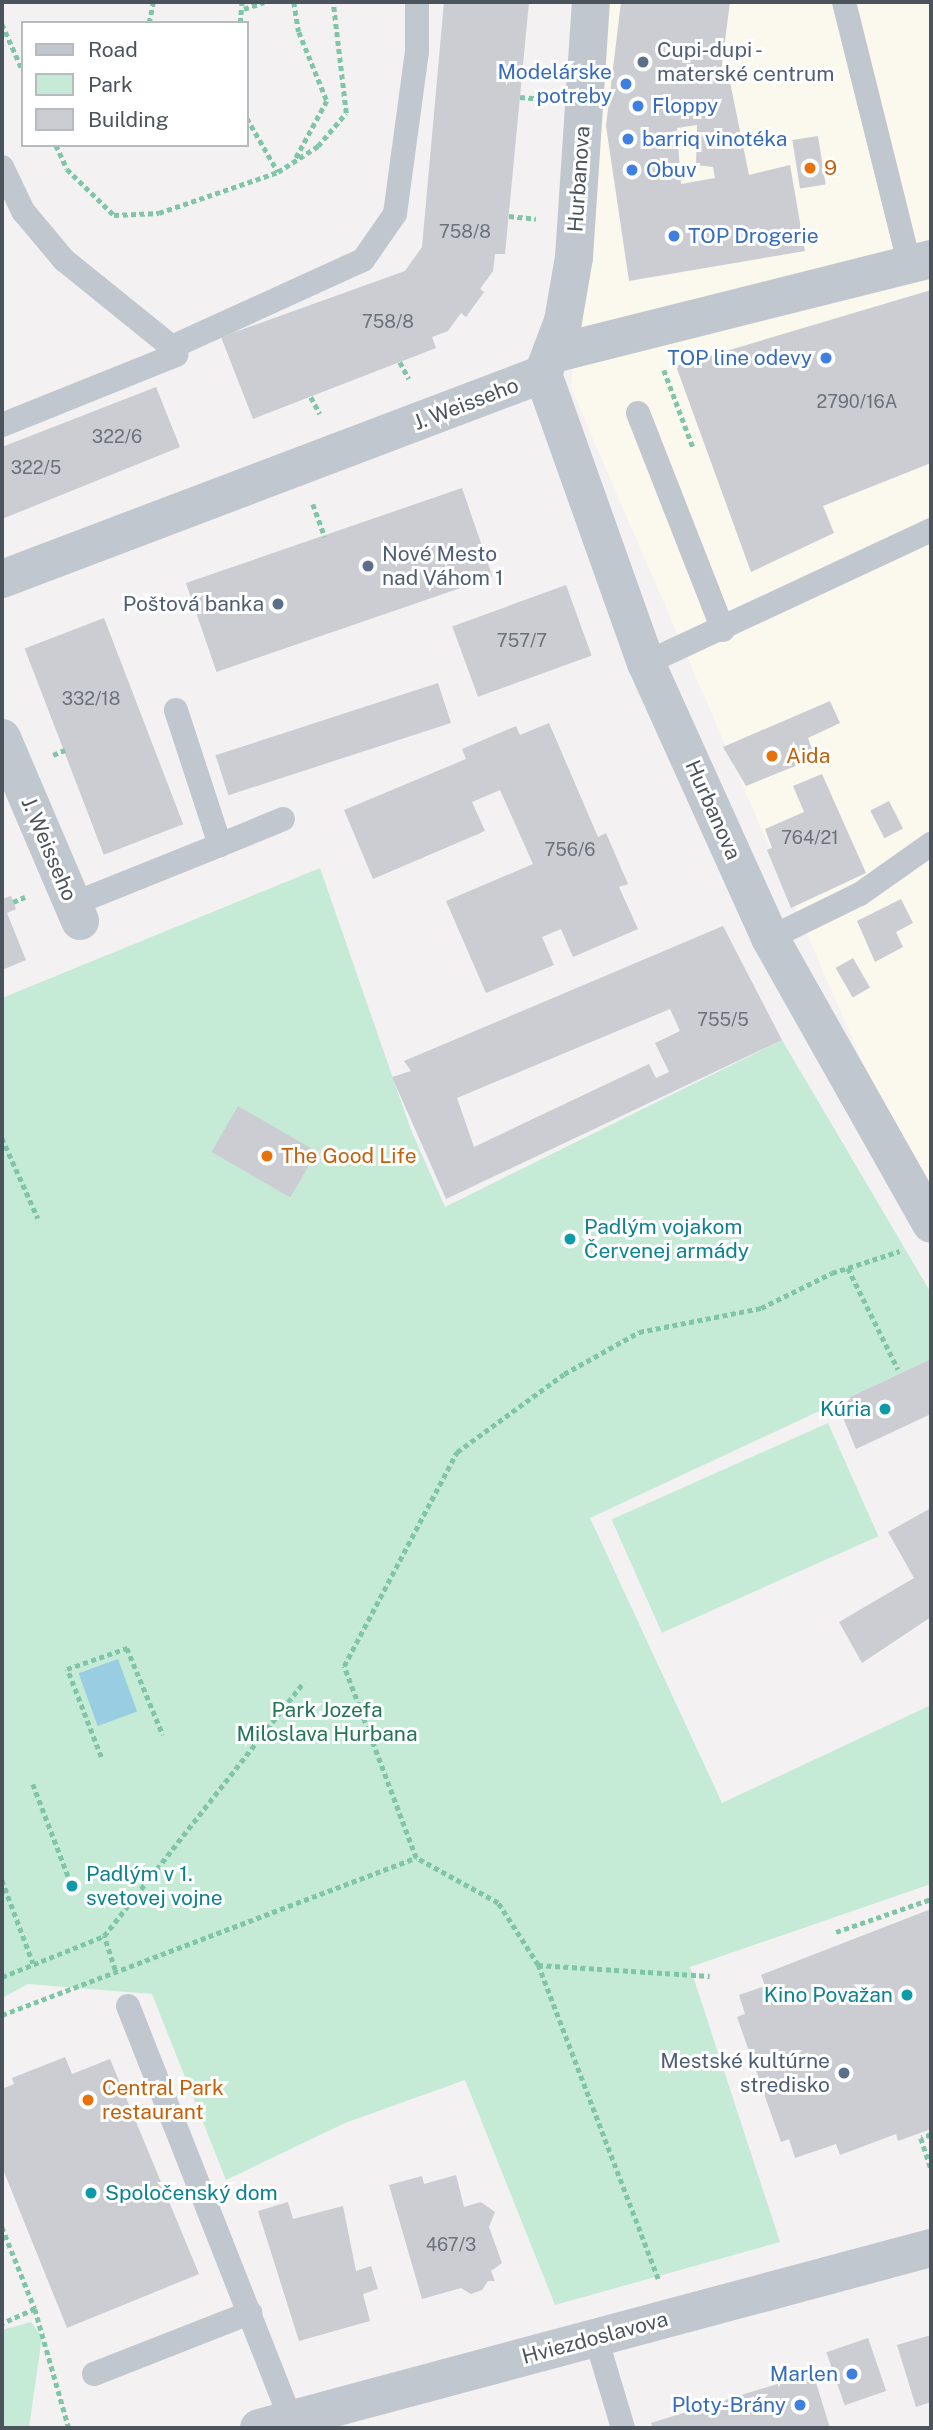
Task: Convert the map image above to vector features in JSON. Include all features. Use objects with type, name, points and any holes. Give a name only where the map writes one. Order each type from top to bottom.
[{"type":"street","name":"Hurbanova","points":[[592,2],[574,257],[548,364],[646,663],[770,937],[918,1237]]},
{"type":"street","name":"J. Weisseho","points":[[2,579],[548,364],[920,262]]},
{"type":"street","name":"J. Weisseho","points":[[2,738],[77,913]]},
{"type":"street","name":"Hviezdoslavova","points":[[275,2423],[931,2248]]},
{"type":"lane","points":[[2,167],[23,211],[64,260],[172,347],[363,260],[395,214],[417,52],[417,2]]},
{"type":"lane","points":[[844,2],[920,262]]},
{"type":"lane","points":[[2,425],[176,355]]},
{"type":"lane","points":[[638,413],[723,630]]},
{"type":"lane","points":[[646,663],[723,630],[931,530]]},
{"type":"lane","points":[[176,710],[220,845]]},
{"type":"lane","points":[[77,913],[220,845],[284,819]]},
{"type":"lane","points":[[770,937],[860,894],[931,844]]},
{"type":"lane","points":[[128,2006],[250,2313],[275,2423]]},
{"type":"lane","points":[[94,2374],[250,2313]]},
{"type":"lane","points":[[596,2338],[624,2428]]},
{"type":"path","points":[[149,21],[153,2]]},
{"type":"path","points":[[241,21],[244,9],[242,2]]},
{"type":"path","points":[[244,9],[264,2]]},
{"type":"path","points":[[294,2],[299,32],[327,101],[295,161]]},
{"type":"path","points":[[57,147],[67,169],[114,215],[159,213],[278,172],[318,146],[346,113],[333,2]]},
{"type":"path","points":[[2,24],[21,67]]},
{"type":"path","points":[[520,97],[555,100]]},
{"type":"path","points":[[248,120],[278,172]]},
{"type":"path","points":[[509,216],[544,220]]},
{"type":"path","points":[[400,362],[411,383]]},
{"type":"path","points":[[311,397],[322,418]]},
{"type":"path","points":[[312,500],[325,537]]},
{"type":"path","points":[[2,1139],[38,1218]]},
{"type":"path","points":[[661,2286],[538,1965],[498,1903],[416,1858],[344,1666],[457,1451],[564,1374],[639,1332],[761,1308],[918,1237]]},
{"type":"path","points":[[848,1268],[898,1368]]},
{"type":"path","points":[[101,1757],[67,1669],[127,1648],[163,1735]]},
{"type":"path","points":[[2,1977],[104,1936],[304,1682]]},
{"type":"path","points":[[33,1784],[72,1886]]},
{"type":"path","points":[[2,2015],[114,1969],[416,1858]]},
{"type":"path","points":[[2,1880],[33,1964]]},
{"type":"path","points":[[836,1932],[931,1899]]},
{"type":"path","points":[[104,1936],[128,2006]]},
{"type":"path","points":[[538,1965],[710,1976]]},
{"type":"path","points":[[931,2134],[921,2138],[931,2168]]},
{"type":"path","points":[[2,2227],[35,2309],[69,2428]]},
{"type":"path","points":[[2,2323],[35,2309]]},
{"type":"shaded area","points":[[600,2],[931,2],[931,1196],[861,1059],[571,388]]},
{"type":"green space","name":"Park Jozefa Miloslava Hurbana","points":[[320,868],[411,1130],[445,1207],[782,1040],[931,1293],[931,1359],[590,1518],[722,1803],[931,1705],[931,1884],[690,1967],[780,2242],[555,2305],[465,2080],[345,2123],[226,2180],[152,1994],[28,1984],[2,1998],[2,998]]},
{"type":"green space","points":[[828,1423],[878,1536],[662,1633],[611,1519]]},
{"type":"green space","points":[[31,2322],[42,2337],[29,2428],[2,2428],[2,2330]]},
{"type":"water","points":[[118,1659],[137,1712],[98,1726],[79,1673]]},
{"type":"building","points":[[444,2],[529,2],[505,254],[495,254],[493,271],[480,289],[484,292],[466,317],[461,313],[448,331],[432,337],[436,348],[253,419],[221,337],[405,271],[422,247]]},
{"type":"building","points":[[621,2],[730,2],[721,72],[728,72],[749,175],[790,165],[805,251],[629,281],[606,126]],"holes":[[[697,125],[696,165],[713,167],[715,178],[681,184],[677,128]]]},
{"type":"building","points":[[818,136],[826,184],[800,188],[792,140]]},
{"type":"building","points":[[931,290],[931,463],[823,506],[834,533],[751,572],[676,366]]},
{"type":"building","points":[[156,387],[180,447],[2,519],[2,447]]},
{"type":"building","points":[[462,488],[493,577],[217,672],[186,583]]},
{"type":"building","points":[[566,585],[592,655],[478,697],[452,626]]},
{"type":"building","points":[[104,618],[183,824],[104,855],[25,648]]},
{"type":"building","points":[[438,683],[451,723],[228,795],[215,755]]},
{"type":"building","points":[[830,701],[840,723],[808,738],[815,758],[746,786],[723,747]]},
{"type":"building","points":[[549,723],[598,837],[606,833],[628,884],[619,887],[638,929],[573,957],[561,929],[542,937],[554,965],[486,993],[446,901],[533,864],[500,790],[472,802],[485,831],[373,879],[344,810],[466,759],[462,749],[516,726],[520,735]]},
{"type":"building","points":[[822,774],[866,873],[791,908],[767,850],[772,848],[765,829],[804,812],[793,786]]},
{"type":"building","points":[[889,801],[903,829],[884,838],[870,811]]},
{"type":"building","points":[[11,896],[16,909],[7,913],[26,960],[2,970],[2,899]]},
{"type":"building","points":[[901,899],[913,923],[896,932],[903,947],[875,962],[857,921]]},
{"type":"building","points":[[723,926],[782,1040],[446,1199],[392,1077],[411,1071],[404,1061]],"holes":[[[670,1009],[680,1031],[655,1043],[669,1072],[656,1078],[649,1064],[474,1147],[457,1098]]]},
{"type":"building","points":[[853,958],[870,987],[853,997],[836,968]]},
{"type":"building","points":[[238,1106],[317,1152],[290,1197],[212,1152]]},
{"type":"building","name":"Kúria","points":[[931,1359],[931,1414],[856,1449],[837,1403]]},
{"type":"building","points":[[931,1508],[931,1617],[862,1663],[839,1622],[914,1578],[888,1532]]},
{"type":"building","name":"Mestské kultúrne stredisko","points":[[931,1909],[931,2129],[898,2141],[896,2134],[840,2155],[836,2144],[795,2158],[789,2139],[781,2142],[737,2017],[745,2014],[739,1995],[765,1986],[761,1975]]},
{"type":"building","name":"Spoločenský dom","points":[[65,2057],[72,2074],[110,2059],[199,2274],[67,2328],[2,2167],[2,2089],[14,2084],[12,2078]]},
{"type":"building","points":[[456,2175],[464,2207],[481,2202],[495,2212],[489,2227],[502,2263],[491,2271],[495,2281],[488,2281],[482,2290],[471,2294],[461,2288],[422,2299],[389,2185],[422,2176],[424,2184]]},
{"type":"building","points":[[288,2202],[293,2219],[343,2206],[356,2271],[371,2266],[378,2289],[363,2294],[370,2321],[299,2341],[258,2211]]},
{"type":"building","points":[[931,2335],[931,2402],[916,2407],[897,2345]]},
{"type":"building","points":[[868,2338],[886,2391],[845,2405],[826,2352]]},
{"type":"building","points":[[813,2373],[830,2428],[653,2428],[651,2423]]},
{"type":"place","name":"Cupi-dupi - materské centrum","points":[[643,62]]},
{"type":"place","name":"Modelárske potreby","points":[[626,84]]},
{"type":"place","name":"Floppy","points":[[638,106]]},
{"type":"place","name":"barriq vinotéka","points":[[628,139]]},
{"type":"place","name":"9","points":[[810,168]]},
{"type":"place","name":"Obuv","points":[[632,170]]},
{"type":"place","name":"TOP Drogerie","points":[[674,236]]},
{"type":"place","name":"TOP line odevy","points":[[826,358]]},
{"type":"place","name":"Nové Mesto nad Váhom 1","points":[[368,566]]},
{"type":"place","name":"Poštová banka","points":[[278,604]]},
{"type":"place","name":"Aida","points":[[772,756]]},
{"type":"place","name":"The Good Life","points":[[267,1156]]},
{"type":"place","name":"Padlým vojakom Červenej armády","points":[[570,1239]]},
{"type":"place","name":"Kúria","points":[[885,1409]]},
{"type":"place","name":"Padlým v 1. svetovej vojne","points":[[72,1886]]},
{"type":"place","name":"Kino Považan","points":[[907,1995]]},
{"type":"place","name":"Mestské kultúrne stredisko","points":[[844,2073]]},
{"type":"place","name":"Central Park restaurant","points":[[88,2100]]},
{"type":"place","name":"Spoločenský dom","points":[[91,2193]]},
{"type":"place","name":"Marlen","points":[[852,2374]]},
{"type":"place","name":"Ploty-Brány","points":[[800,2405]]}]
